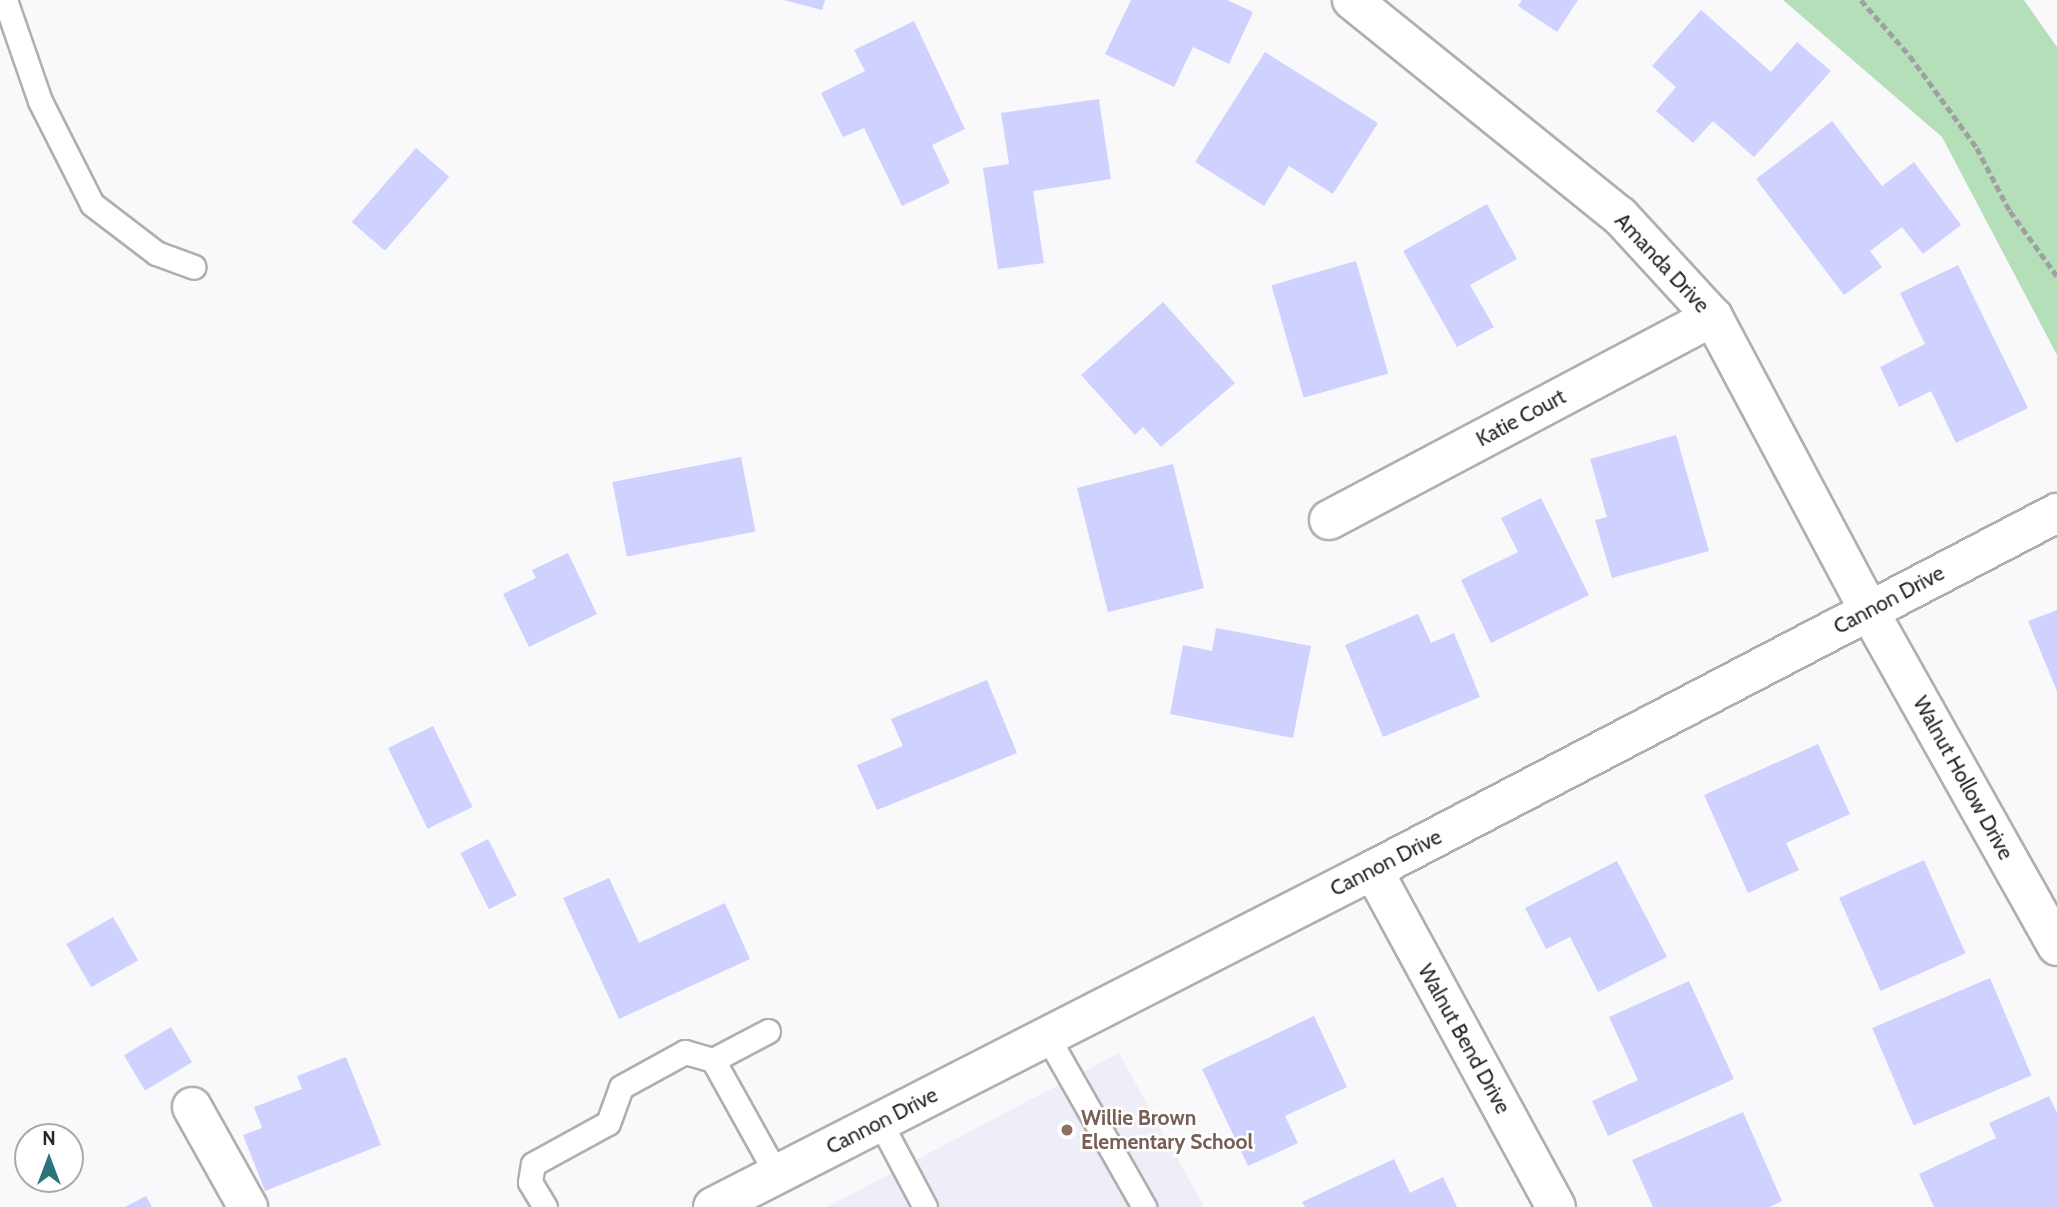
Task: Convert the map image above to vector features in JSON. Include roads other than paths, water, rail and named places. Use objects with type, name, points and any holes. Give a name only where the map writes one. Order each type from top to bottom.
[{"type":"street","name":"Amanda Drive","points":[[1352,0],[1620,216],[1713,317],[1870,611]]},
{"type":"street","name":"Katie Court","points":[[1329,520],[1713,317]]},
{"type":"street","name":"Cannon Drive","points":[[713,1207],[1373,870],[2057,513]]},
{"type":"street","name":"Walnut Hollow Drive","points":[[1870,611],[2057,946]]},
{"type":"street","name":"Walnut Bend Drive","points":[[1373,870],[1556,1207]]},
{"type":"street","points":[[192,1107],[248,1207]]},
{"type":"lane","points":[[5,0],[40,101],[92,204],[156,253],[194,267]]},
{"type":"lane","points":[[545,1207],[530,1182],[533,1164],[608,1123],[621,1087],[685,1052],[713,1060],[768,1031]]},
{"type":"lane","points":[[1047,1037],[1143,1207]]},
{"type":"lane","points":[[713,1060],[777,1175]]},
{"type":"lane","points":[[880,1122],[925,1207]]},
{"type":"place","name":"Willie Brown Elementary School","points":[[1067,1130]]}]
